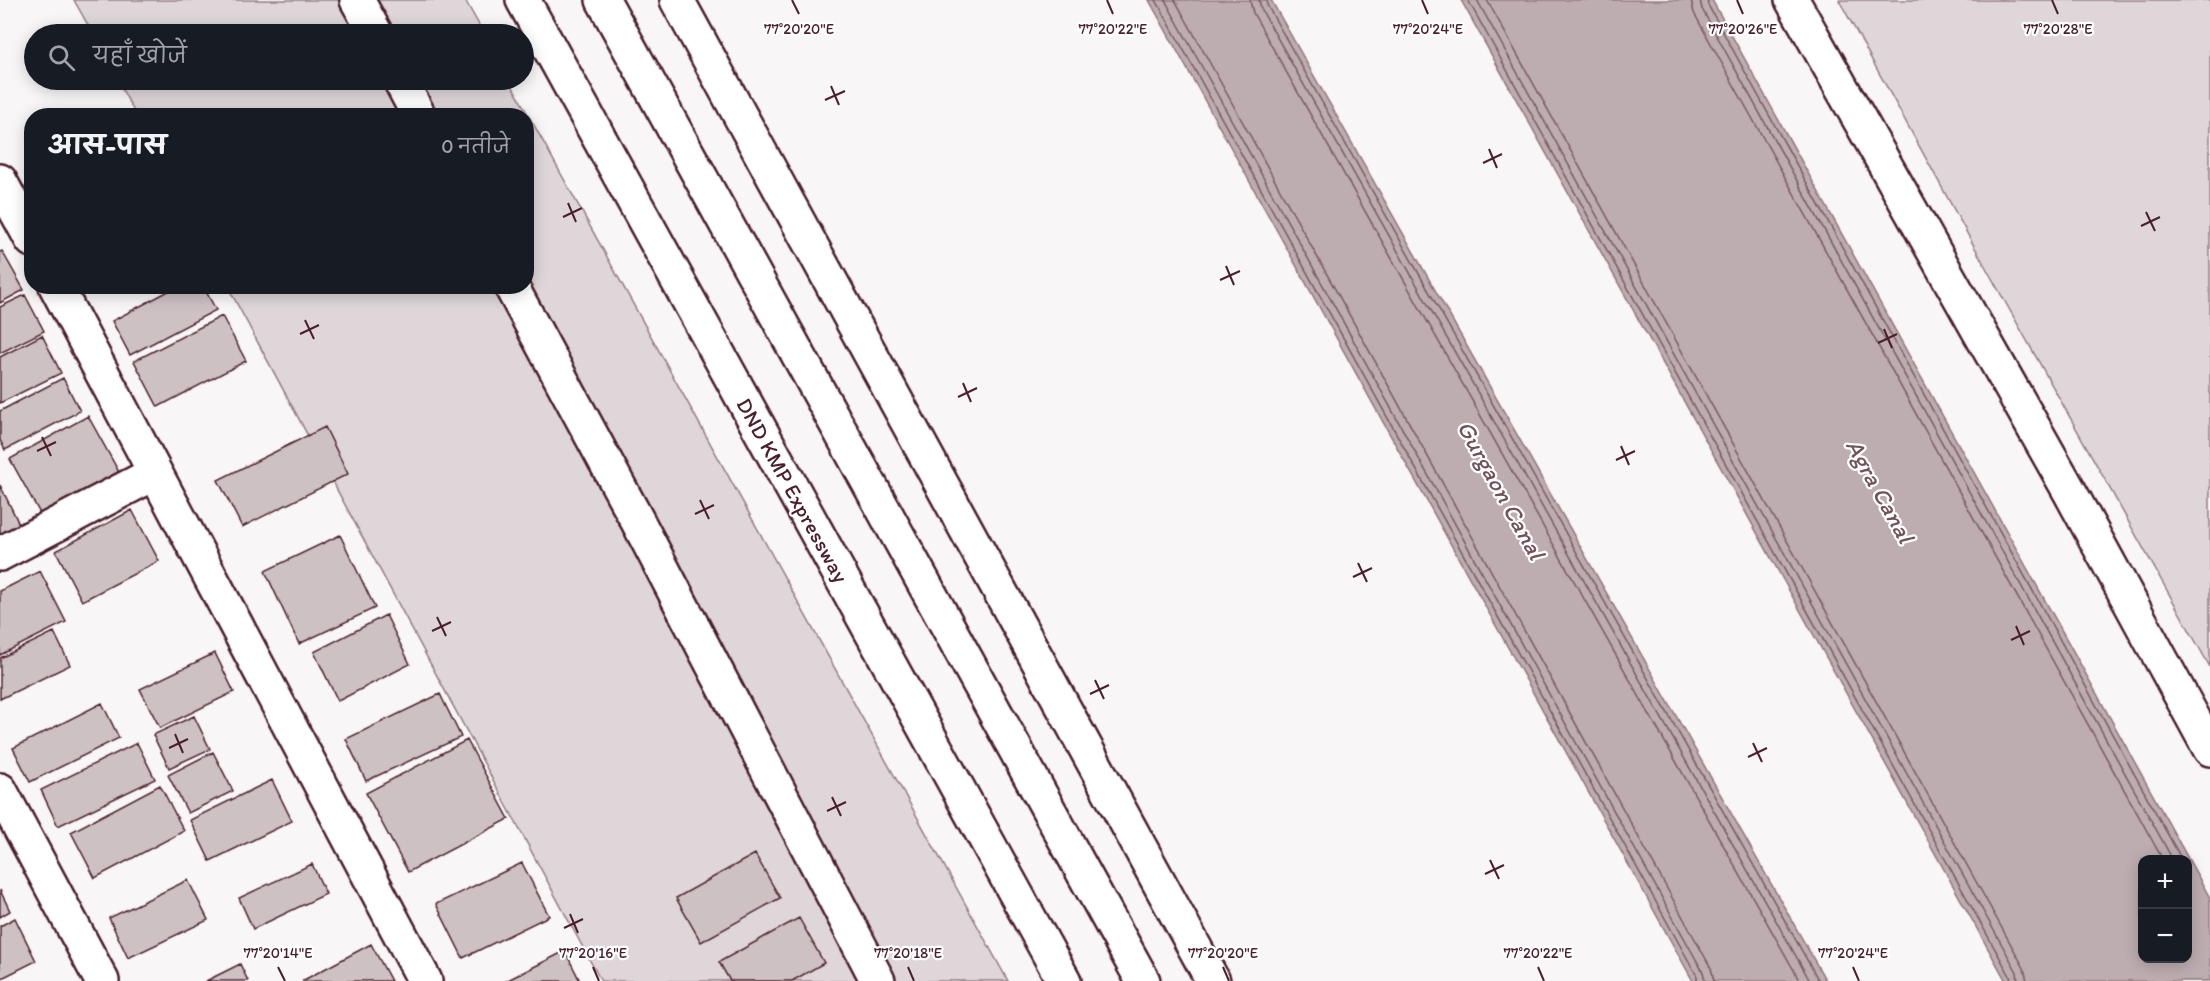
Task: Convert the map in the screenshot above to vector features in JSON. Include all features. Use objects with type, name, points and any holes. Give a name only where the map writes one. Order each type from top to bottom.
[{"type":"main road","points":[[357,0],[370,24]]},
{"type":"main road","name":"DND KMP Expressway","points":[[523,0],[1064,981]]},
{"type":"main road","points":[[603,0],[1143,981]]},
{"type":"main road","points":[[677,0],[1213,981]]},
{"type":"main road","points":[[1792,0],[2070,492],[2210,749]]},
{"type":"main road","points":[[405,90],[415,108]]},
{"type":"main road","points":[[0,181],[24,225]]},
{"type":"main road","points":[[60,294],[425,981]]},
{"type":"main road","points":[[515,294],[643,531],[878,981]]},
{"type":"main road","points":[[0,554],[155,473]]},
{"type":"main road","points":[[0,790],[102,981]]},
{"type":"shaded area","points":[[74,0],[465,0],[478,24],[87,24]]},
{"type":"shaded area","points":[[1839,0],[2210,0],[2210,667],[1985,266]]},
{"type":"shaded area","points":[[122,90],[515,90],[525,108],[132,108]]},
{"type":"shaded area","points":[[534,125],[1008,981],[601,981],[232,294],[534,294]]},
{"type":"water","name":"Gurgaon Canal","points":[[1149,0],[1271,0],[1826,981],[1693,981]]},
{"type":"water","name":"Agra Canal","points":[[1461,0],[1712,0],[2186,855],[2138,855],[2138,963],[2192,963],[2192,866],[2210,898],[2210,981],[2006,981]]},
{"type":"building","points":[[2,251],[24,290],[0,303],[0,252]]},
{"type":"building","points":[[163,294],[207,294],[216,310],[130,355],[112,321]]},
{"type":"building","points":[[25,295],[44,331],[0,353],[0,307]]},
{"type":"building","points":[[222,316],[246,361],[158,407],[134,361]]},
{"type":"building","points":[[42,335],[61,373],[0,403],[0,357]]},
{"type":"building","points":[[63,378],[80,411],[5,450],[0,440],[0,411]]},
{"type":"building","points":[[88,416],[120,474],[42,517],[10,459]]},
{"type":"building","points":[[325,427],[348,474],[242,527],[218,480]]},
{"type":"building","points":[[0,485],[21,528],[0,538]]},
{"type":"building","points":[[132,510],[159,561],[82,601],[56,551]]},
{"type":"building","points":[[340,535],[375,608],[299,644],[265,571]]},
{"type":"building","points":[[40,571],[66,622],[0,655],[0,591]]},
{"type":"building","points":[[386,615],[410,664],[338,701],[314,652]]},
{"type":"building","points":[[54,632],[70,665],[0,699],[0,658]]},
{"type":"building","points":[[215,653],[234,692],[160,728],[140,689]]},
{"type":"building","points":[[440,694],[461,737],[366,781],[346,739]]},
{"type":"building","points":[[102,703],[119,738],[30,782],[13,748]]},
{"type":"building","points":[[194,716],[210,749],[169,768],[153,735]]},
{"type":"building","points":[[467,740],[509,819],[408,872],[366,793]]},
{"type":"building","points":[[137,743],[155,779],[58,826],[41,790]]},
{"type":"building","points":[[213,752],[233,791],[188,813],[168,775]]},
{"type":"building","points":[[272,780],[292,821],[210,861],[190,820]]},
{"type":"building","points":[[160,785],[184,831],[95,878],[71,832]]},
{"type":"building","points":[[755,854],[780,898],[701,942],[676,898]]},
{"type":"building","points":[[522,863],[549,916],[463,958],[436,904]]},
{"type":"building","points":[[312,864],[326,894],[253,929],[239,898]]},
{"type":"building","points":[[188,880],[208,920],[128,958],[109,918]]},
{"type":"building","points":[[0,890],[10,911],[0,917]]},
{"type":"building","points":[[15,918],[36,961],[0,979],[0,926]]},
{"type":"building","points":[[799,918],[824,963],[792,981],[730,981],[719,962]]},
{"type":"building","points":[[371,944],[391,981],[302,981]]},
{"type":"building","points":[[565,951],[580,981],[506,981]]},
{"type":"building","points":[[240,964],[248,981],[206,981]]}]
